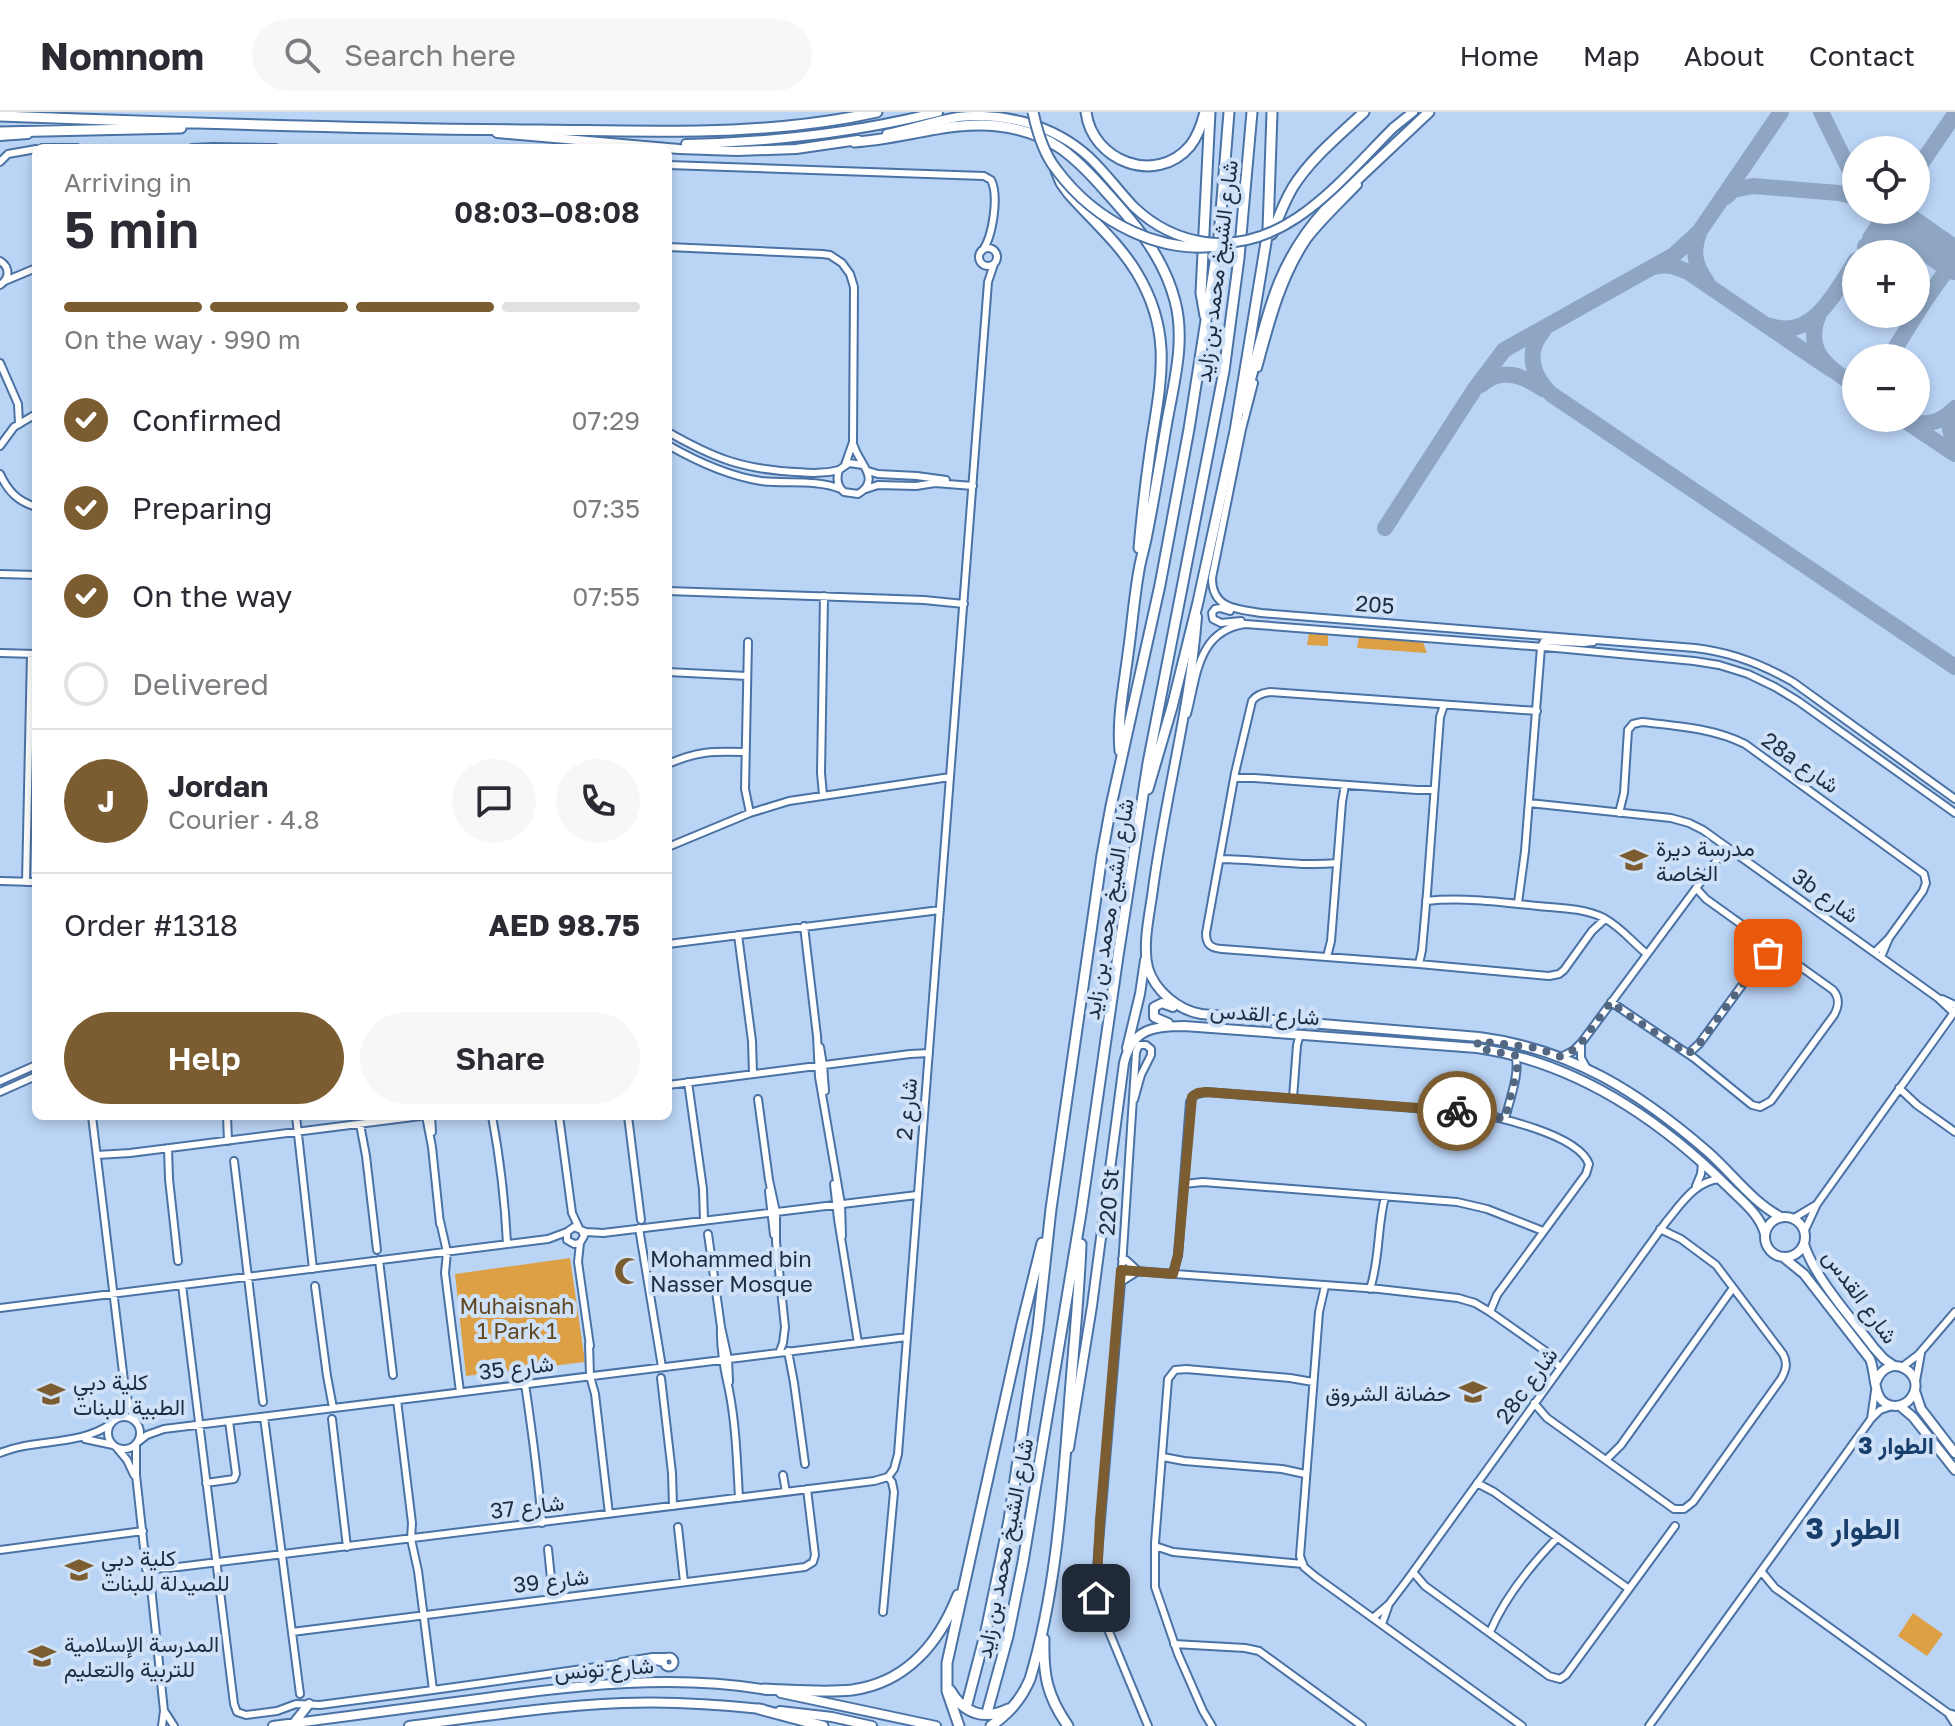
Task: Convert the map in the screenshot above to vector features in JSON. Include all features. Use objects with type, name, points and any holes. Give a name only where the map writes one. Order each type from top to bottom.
[{"type":"highway","points":[[0,116],[257,125],[674,132],[802,125],[877,112]]},
{"type":"highway","points":[[1033,112],[1038,134],[1061,183],[1130,261],[1144,286],[1159,326],[1162,368],[1146,479],[1139,568],[1119,721],[1121,762]]},
{"type":"highway","points":[[1086,112],[1089,128],[1106,151],[1127,163],[1150,166],[1172,160],[1190,146],[1207,112]]},
{"type":"highway","points":[[1207,112],[1201,293],[1207,320]]},
{"type":"highway","name":"شارع الشيخ محمد بن زايد","points":[[967,1704],[1009,1520],[1102,855],[1175,508],[1207,320],[1219,237],[1229,112]]},
{"type":"highway","name":"شارع الشيخ محمد بن زايد","points":[[988,1709],[1008,1636],[1023,1562],[1081,1213],[1141,807],[1224,371],[1241,245],[1252,112]]},
{"type":"highway","points":[[1141,807],[1160,751],[1198,602],[1235,431],[1269,214],[1272,112]]},
{"type":"highway","points":[[1263,264],[1280,212],[1294,184],[1364,112]]},
{"type":"highway","points":[[1235,431],[1271,301],[1288,261],[1313,223],[1429,112]]},
{"type":"highway","points":[[0,135],[257,125]]},
{"type":"highway","points":[[854,142],[970,125],[996,126],[1041,137],[1076,159],[1151,245],[1175,302],[1179,338],[1177,368],[1139,568]]},
{"type":"highway","points":[[1055,169],[1102,215],[1141,235],[1182,246],[1229,244]]},
{"type":"highway","points":[[959,1726],[949,1699],[946,1673],[949,1653],[1022,1324],[1051,1209]]},
{"type":"highway","points":[[991,1726],[1015,1705],[1030,1679],[1046,1609],[1065,1466],[1078,1305],[1081,1213]]},
{"type":"highway","points":[[764,1689],[855,1689],[877,1684],[898,1674],[932,1644],[945,1625],[969,1566]]},
{"type":"highway","points":[[1046,1609],[1045,1680],[1054,1705],[1068,1726]]},
{"type":"highway","points":[[947,1684],[959,1704],[972,1713],[994,1715],[1015,1705]]},
{"type":"highway","points":[[759,1709],[823,1726]]},
{"type":"main road","points":[[672,144],[802,137],[938,112]]},
{"type":"main road","points":[[672,147],[737,151],[796,149],[854,142],[961,117],[988,115],[1026,121],[1075,145],[1151,222],[1170,233],[1192,240],[1229,244],[1260,237],[1304,214],[1406,112]]},
{"type":"main road","points":[[1393,128],[1413,112]]},
{"type":"main road","points":[[472,130],[635,144]]},
{"type":"main road","name":"شارع القدس","points":[[1198,602],[1190,679],[1157,860],[1146,947],[1150,973],[1172,1002],[1193,1013],[1479,1037],[1537,1048],[1615,1082],[1665,1117],[1708,1152],[1766,1208],[1781,1217]]},
{"type":"main road","points":[[1065,1466],[1086,1350],[1126,1052],[1140,994],[1146,947]]},
{"type":"main road","points":[[1184,1026],[1157,1020],[1153,1014],[1154,1007],[1162,1003],[1193,1016],[1228,1017]]},
{"type":"main road","name":"شارع القدس","points":[[1126,1052],[1135,1039],[1147,1030],[1160,1026],[1184,1026],[1477,1048],[1515,1055],[1565,1072],[1608,1093],[1658,1127],[1720,1179],[1756,1215],[1765,1234]]},
{"type":"main road","points":[[1477,1048],[1480,1041],[1537,1048]]},
{"type":"main road","points":[[1781,1217],[1794,1218],[1805,1230],[1804,1244],[1796,1254],[1783,1257],[1773,1253],[1766,1244],[1765,1234],[1771,1223],[1781,1217]]},
{"type":"main road","name":"شارع القدس","points":[[1804,1244],[1818,1274],[1874,1348],[1898,1367]]},
{"type":"main road","name":"شارع القدس","points":[[1783,1257],[1804,1274],[1866,1353],[1873,1366],[1876,1386]]},
{"type":"main road","points":[[1955,1453],[1921,1409],[1911,1374],[1898,1367],[1882,1371],[1876,1386],[1881,1400],[1896,1406],[1918,1423],[1955,1470]]},
{"type":"main road","points":[[1896,1406],[1909,1400],[1915,1388]]},
{"type":"main road","name":"شارع تونس","points":[[273,1726],[619,1682],[692,1682],[764,1689],[936,1726]]},
{"type":"main road","name":"شارع تونس","points":[[409,1726],[622,1703],[691,1703],[759,1709],[832,1717],[872,1726]]},
{"type":"main road","points":[[294,1723],[303,1706]]},
{"type":"street","points":[[0,162],[8,154],[32,150]]},
{"type":"street","points":[[672,165],[984,176],[993,183],[995,191],[990,236],[980,257],[988,282]]},
{"type":"street","name":"205","points":[[1368,170],[1315,231],[1282,288],[1242,429],[1213,572],[1212,586],[1216,597],[1237,609],[1261,613],[1707,649],[1733,655],[1759,664],[1793,682],[1955,799]]},
{"type":"street","points":[[672,247],[822,254],[842,263],[854,287],[853,442],[869,480],[866,489]]},
{"type":"street","points":[[982,251],[994,251],[997,258],[988,282]]},
{"type":"street","points":[[2,261],[16,270],[28,271]]},
{"type":"street","points":[[2,261],[8,275],[2,283]]},
{"type":"street","points":[[983,264],[994,264]]},
{"type":"street","points":[[2,283],[32,270]]},
{"type":"street","name":"شارع 2","points":[[883,1612],[894,1492],[888,1477],[897,1459],[907,1340],[988,282]]},
{"type":"street","points":[[0,363],[18,404],[19,424]]},
{"type":"street","points":[[18,404],[32,413]]},
{"type":"street","points":[[0,446],[10,431],[32,416]]},
{"type":"street","points":[[672,434],[702,451],[751,468],[816,473],[842,468],[854,462],[878,474],[913,475],[973,484]]},
{"type":"street","points":[[841,489],[837,480],[853,442]]},
{"type":"street","points":[[672,447],[737,476],[761,481],[822,484],[853,494],[878,485],[916,486],[953,482]]},
{"type":"street","points":[[0,474],[11,494],[32,506]]},
{"type":"street","points":[[0,574],[32,575]]},
{"type":"street","points":[[672,591],[964,601]]},
{"type":"street","points":[[823,795],[824,596]]},
{"type":"street","points":[[1260,624],[1242,621],[1218,623],[1212,613],[1217,608],[1261,613]]},
{"type":"street","name":"205","points":[[1180,730],[1188,713],[1201,660],[1218,634],[1234,626],[1260,624],[1694,661],[1748,674],[1775,687],[1955,813]]},
{"type":"street","points":[[1521,904],[1541,647],[1544,641],[1583,643],[1600,640]]},
{"type":"street","points":[[748,642],[745,789],[750,813]]},
{"type":"street","points":[[1529,646],[1540,663]]},
{"type":"street","points":[[1540,663],[1556,648]]},
{"type":"street","points":[[0,653],[32,654]]},
{"type":"street","points":[[672,672],[747,676]]},
{"type":"street","points":[[1537,713],[1270,692],[1259,695],[1252,701],[1234,776],[1206,933],[1207,942],[1211,947],[1546,976],[1564,970],[1592,931],[1605,919]]},
{"type":"street","points":[[1421,964],[1441,705]]},
{"type":"street","name":"28a شارع","points":[[1622,813],[1628,730],[1636,723],[1705,730],[1745,744],[1924,874],[1925,887],[1878,954]]},
{"type":"street","points":[[672,763],[704,752],[745,752]]},
{"type":"street","points":[[1234,776],[1434,792]]},
{"type":"street","points":[[672,845],[750,813],[789,801],[950,780]]},
{"type":"street","points":[[1330,957],[1342,785]]},
{"type":"street","name":"3b شارع","points":[[1529,805],[1680,820],[1703,830],[1955,1009]]},
{"type":"street","points":[[26,882],[32,806]]},
{"type":"street","points":[[1561,1057],[1582,1042],[1727,847]]},
{"type":"street","points":[[1220,857],[1336,866]]},
{"type":"street","points":[[0,881],[32,882]]},
{"type":"street","points":[[1609,1005],[1691,1056],[1752,1105],[1764,1106],[1771,1101],[1834,1015],[1838,997],[1833,990],[1694,891]]},
{"type":"street","points":[[1427,897],[1521,904],[1594,914],[1623,930],[1649,952]]},
{"type":"street","points":[[672,943],[900,914],[940,912]]},
{"type":"street","points":[[1592,931],[1594,914]]},
{"type":"street","points":[[804,926],[856,1343]]},
{"type":"street","points":[[738,935],[756,1074]]},
{"type":"street","points":[[1691,1056],[1770,946]]},
{"type":"street","points":[[1805,1230],[1817,1204],[1955,1009]]},
{"type":"street","points":[[1293,1098],[1300,1034]]},
{"type":"street","points":[[1582,1042],[1581,1058],[1586,1067]]},
{"type":"street","name":"220 St","points":[[1134,1100],[1151,1055],[1151,1049],[1146,1045],[1139,1045],[1136,1052],[1095,1595],[1148,1726]]},
{"type":"street","points":[[672,1084],[901,1055],[929,1056]]},
{"type":"street","points":[[1505,1119],[1517,1070],[1515,1055]]},
{"type":"street","points":[[0,1081],[32,1067]]},
{"type":"street","points":[[0,1092],[32,1078]]},
{"type":"street","points":[[691,1082],[707,1220]]},
{"type":"street","points":[[1898,1091],[1955,1132]]},
{"type":"street","points":[[1177,1274],[1190,1102],[1194,1095],[1206,1092],[1467,1112],[1537,1129],[1582,1153],[1589,1164],[1586,1174],[1497,1295],[1490,1312]]},
{"type":"street","points":[[758,1099],[786,1332],[779,1353]]},
{"type":"street","points":[[92,1120],[124,1381],[129,1406],[141,1433],[137,1443],[137,1483],[164,1711],[162,1726]]},
{"type":"street","points":[[228,1120],[231,1140]]},
{"type":"street","points":[[294,1120],[313,1269]]},
{"type":"street","points":[[97,1157],[390,1120]]},
{"type":"street","points":[[427,1120],[460,1392]]},
{"type":"street","points":[[495,1120],[510,1244]]},
{"type":"street","points":[[561,1120],[572,1213],[581,1235],[578,1262],[609,1514]]},
{"type":"street","points":[[628,1120],[641,1220]]},
{"type":"street","points":[[363,1123],[377,1250]]},
{"type":"street","points":[[166,1148],[178,1261]]},
{"type":"street","points":[[234,1161],[263,1402]]},
{"type":"street","name":"28c شارع","points":[[1695,1189],[1702,1163]]},
{"type":"street","name":"28c شارع","points":[[1373,1618],[1389,1604],[1408,1579],[1660,1229],[1695,1189],[1720,1179]]},
{"type":"street","points":[[1184,1180],[1441,1200],[1472,1205],[1543,1231]]},
{"type":"street","points":[[1376,1196],[1380,1213]]},
{"type":"street","points":[[1370,1289],[1385,1197]]},
{"type":"street","points":[[551,1239],[570,1243],[581,1235],[884,1199],[917,1198]]},
{"type":"street","points":[[1794,1218],[1817,1204]]},
{"type":"street","points":[[572,1213],[566,1237],[578,1262]]},
{"type":"street","points":[[1666,1222],[1681,1239]]},
{"type":"street","points":[[1523,1223],[1537,1238]]},
{"type":"street","points":[[0,1308],[551,1239],[574,1227],[581,1235]]},
{"type":"street","points":[[642,1228],[659,1367]]},
{"type":"street","points":[[1529,1410],[1547,1418],[1674,1509],[1681,1510],[1693,1502],[1786,1370],[1786,1362],[1716,1265],[1681,1239],[1660,1229]]},
{"type":"street","points":[[708,1234],[742,1498]]},
{"type":"street","points":[[1122,1259],[1138,1271]]},
{"type":"street","points":[[379,1260],[393,1375]]},
{"type":"street","points":[[1121,1270],[1449,1296],[1466,1300],[1490,1312],[1548,1353],[1560,1368]]},
{"type":"street","points":[[1121,1282],[1138,1271]]},
{"type":"street","points":[[1375,1272],[1379,1289]]},
{"type":"street","points":[[182,1285],[234,1706],[239,1714],[665,1660]]},
{"type":"street","points":[[315,1286],[331,1408]]},
{"type":"street","points":[[1315,1286],[1319,1312]]},
{"type":"street","points":[[1303,1563],[1313,1380],[1319,1312],[1325,1286]]},
{"type":"street","points":[[1609,1462],[1733,1288]]},
{"type":"street","points":[[1482,1307],[1497,1295]]},
{"type":"street","points":[[1722,1305],[1738,1295]]},
{"type":"street","points":[[1898,1367],[1913,1360],[1955,1312]]},
{"type":"street","name":"شارع 35","points":[[137,1423],[164,1429],[856,1343],[907,1340]]},
{"type":"street","points":[[1915,1388],[1923,1350]]},
{"type":"street","points":[[791,1351],[805,1464]]},
{"type":"street","points":[[1548,1353],[1566,1359]]},
{"type":"street","points":[[1212,1726],[1178,1654],[1155,1587],[1155,1546],[1170,1375],[1175,1370],[1313,1380]]},
{"type":"street","points":[[661,1378],[676,1506]]},
{"type":"street","points":[[124,1381],[121,1406],[112,1422],[109,1438],[131,1467],[137,1483]]},
{"type":"street","points":[[527,1384],[544,1522]]},
{"type":"street","points":[[1871,1419],[1876,1386]]},
{"type":"street","points":[[397,1400],[433,1690]]},
{"type":"street","points":[[1534,1403],[1547,1418]]},
{"type":"street","points":[[1649,1726],[1871,1419],[1880,1410],[1896,1406]]},
{"type":"street","points":[[2,1451],[95,1434],[118,1418],[128,1417],[137,1423]]},
{"type":"street","points":[[264,1417],[300,1694]]},
{"type":"street","points":[[332,1419],[347,1547]]},
{"type":"street","points":[[206,1483],[234,1479],[236,1474],[229,1421]]},
{"type":"street","name":"شارع 35","points":[[137,1443],[153,1432],[164,1429]]},
{"type":"street","points":[[77,1439],[127,1449],[137,1443]]},
{"type":"street","points":[[1163,1460],[1306,1471]]},
{"type":"street","points":[[783,1475],[786,1492]]},
{"type":"street","name":"شارع 37","points":[[148,1571],[742,1498],[888,1477]]},
{"type":"street","points":[[1479,1481],[1629,1589]]},
{"type":"street","name":"شارع 39","points":[[292,1632],[805,1567],[813,1562],[815,1552],[807,1489]]},
{"type":"street","points":[[1408,1579],[1425,1586],[1551,1678],[1557,1679],[1564,1677],[1675,1526]]},
{"type":"street","points":[[678,1527],[684,1582]]},
{"type":"street","points":[[0,1550],[143,1531]]},
{"type":"street","points":[[1483,1627],[1498,1613],[1554,1536]]},
{"type":"street","points":[[1155,1546],[1173,1552],[1303,1563],[1522,1726]]},
{"type":"street","points":[[548,1549],[553,1598]]},
{"type":"street","points":[[1155,1556],[1173,1552]]},
{"type":"street","points":[[1761,1571],[1775,1588]]},
{"type":"street","points":[[1413,1572],[1425,1586]]},
{"type":"street","points":[[1756,1578],[1775,1588],[1951,1714],[1955,1724]]},
{"type":"street","name":"28c شارع","points":[[1382,1624],[1389,1604]]},
{"type":"street","points":[[1490,1632],[1498,1613]]},
{"type":"street","points":[[1174,1644],[1259,1651],[1362,1726]]},
{"type":"street","points":[[1178,1654],[1195,1646]]},
{"type":"street","points":[[164,1711],[174,1726]]},
{"type":"green space","points":[[1309,633],[1328,634],[1328,646],[1307,645]]},
{"type":"green space","points":[[1359,637],[1423,642],[1427,653],[1357,648]]},
{"type":"green space","name":"Muhaisnah 1 Park 1","points":[[570,1258],[585,1362],[466,1376],[455,1274]]},
{"type":"green space","points":[[1913,1613],[1943,1634],[1927,1656],[1898,1636]]},
{"type":"taxiway","points":[[1385,528],[1474,390],[1504,350],[1674,255],[1699,232],[1781,112]]},
{"type":"taxiway","points":[[1821,112],[1842,155]]},
{"type":"taxiway","points":[[1930,151],[1955,114]]},
{"type":"taxiway","points":[[1726,197],[1733,190],[1753,186],[1842,194]]},
{"type":"taxiway","points":[[1870,238],[1880,224]]},
{"type":"taxiway","points":[[1873,240],[1892,231],[1923,238],[1911,224]]},
{"type":"taxiway","points":[[1699,233],[1696,259],[1707,282]]},
{"type":"taxiway","points":[[1898,344],[1955,258]]},
{"type":"taxiway","points":[[1654,267],[1671,266],[1688,272],[1832,370]]},
{"type":"taxiway","points":[[1771,326],[1786,329],[1811,319],[1822,310],[1842,282]]},
{"type":"taxiway","points":[[1819,314],[1815,327],[1816,348],[1828,365],[1842,376]]},
{"type":"taxiway","points":[[1543,331],[1534,347],[1533,364],[1539,380],[1551,394],[1955,667]]},
{"type":"taxiway","points":[[1481,385],[1497,376],[1512,375],[1543,389]]},
{"type":"taxiway","points":[[1955,408],[1950,429],[1955,448]]},
{"type":"taxiway","points":[[1930,422],[1954,409]]},
{"type":"taxiway","points":[[1922,432],[1955,454]]},
{"type":"runway","points":[[1903,224],[1955,261]]},
{"type":"way so far","points":[[1457,1111],[1505,1119],[1517,1070],[1517,1056],[1477,1048],[1478,1041],[1537,1048],[1561,1057],[1578,1047],[1611,1002],[1688,1054],[1699,1044],[1762,958],[1767,943],[1774,948],[1768,953]]},
{"type":"place","name":"مدرسة ديرة الخاصة","points":[[1634,860]]},
{"type":"place","name":"Mohammed bin Nasser Mosque","points":[[628,1271]]},
{"type":"place","name":"حضانة الشروق","points":[[1473,1392]]},
{"type":"place","name":"كلية دبي الطبية للبنات","points":[[51,1394]]},
{"type":"place","name":"كلية دبي للصيدلة للبنات","points":[[79,1570]]},
{"type":"place","name":"المدرسة الإسلامية للتربية والتعليم","points":[[42,1656]]},
{"type":"district","name":"الطوار 3","points":[[1896,1444]]},
{"type":"district","name":"الطوار 3","points":[[1853,1528]]},
{"type":"route","points":[[1096,1598],[1121,1270],[1173,1274],[1178,1255],[1192,1097],[1206,1092],[1457,1111]]}]
